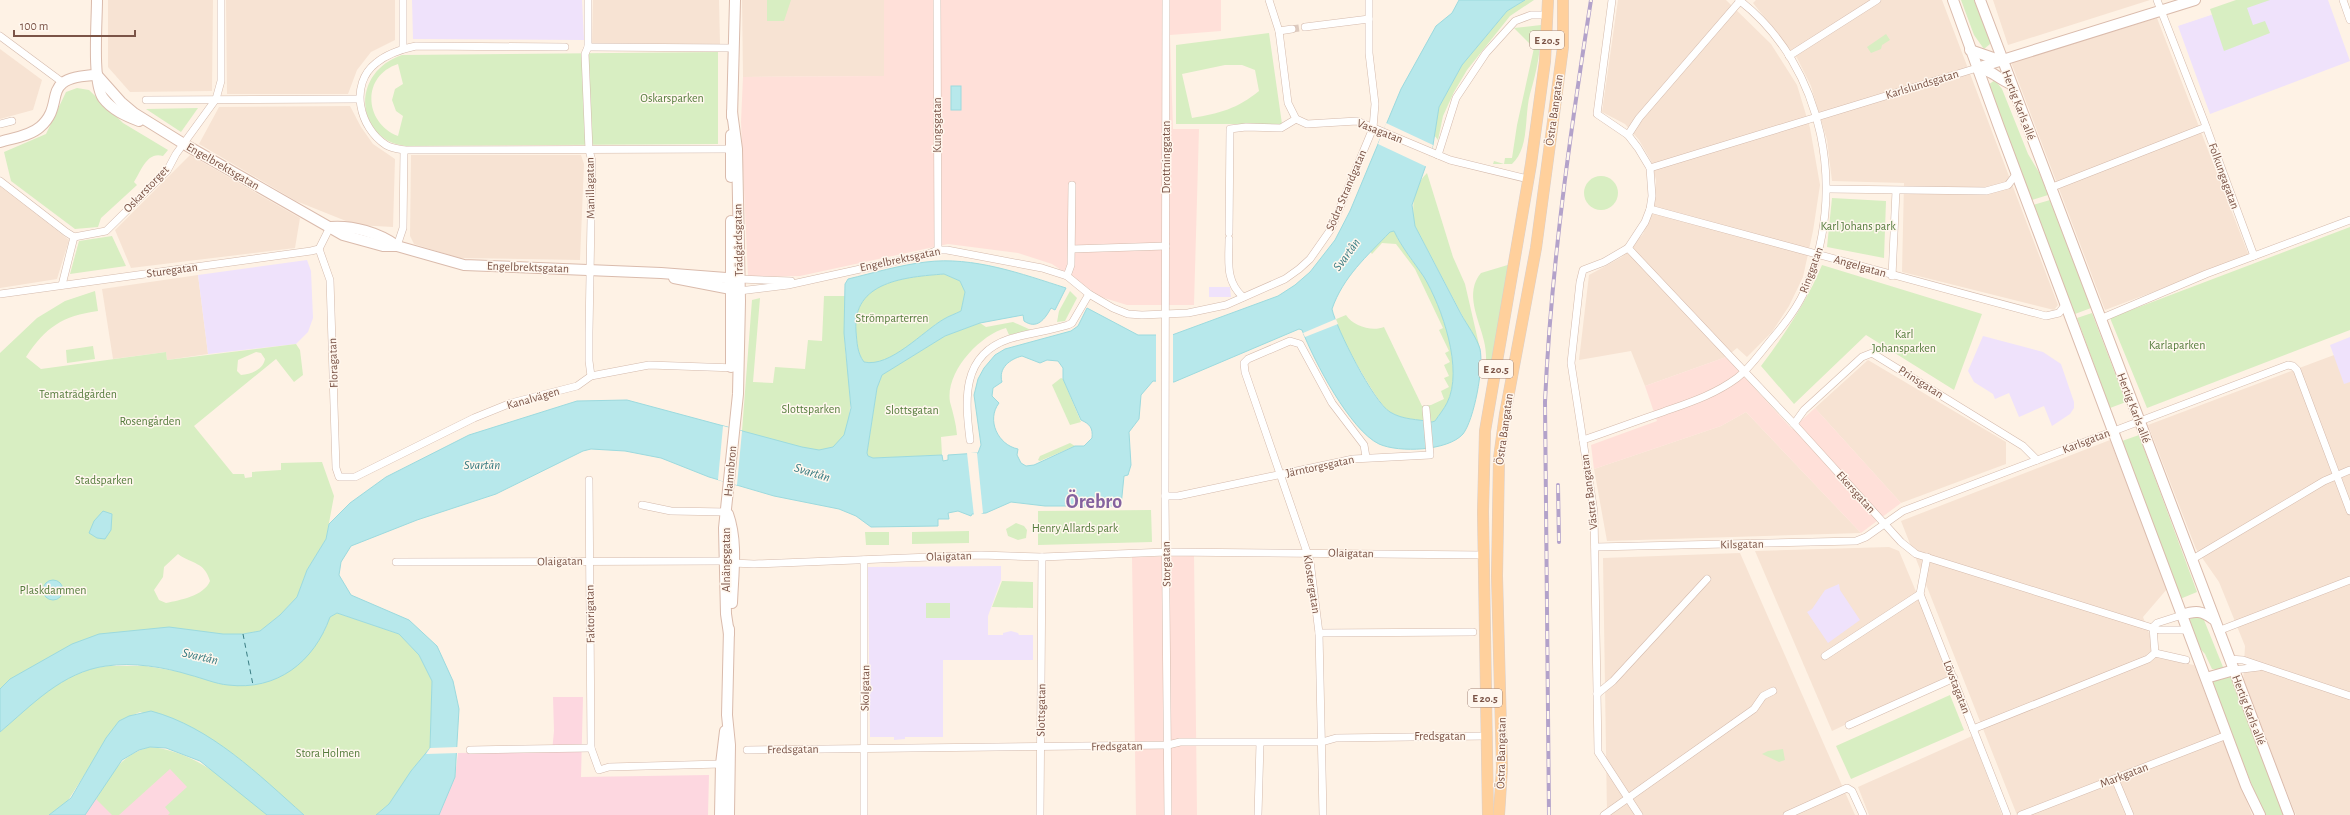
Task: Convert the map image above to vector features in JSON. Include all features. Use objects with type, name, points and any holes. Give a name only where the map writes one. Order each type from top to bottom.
[{"type":"main road","points":[[0,142],[29,133],[39,128],[48,116],[55,94],[62,82],[77,77],[97,75],[97,0]]},
{"type":"main road","name":"Trädgårdsgatan","points":[[734,369],[734,149],[732,112],[735,0]]},
{"type":"main road","name":"Östra Bangatan","points":[[1488,815],[1483,468],[1485,431],[1519,244],[1545,61],[1548,0]]},
{"type":"main road","name":"Östra Bangatan","points":[[1498,815],[1502,768],[1497,555],[1498,473],[1501,433],[1537,239],[1562,47],[1563,0]]},
{"type":"main road","points":[[1953,0],[1970,50],[2227,735],[2260,815]]},
{"type":"main road","name":"Hertig Karls allé","points":[[1980,0],[2001,60],[2289,815]]},
{"type":"main road","name":"Karlslundsgatan","points":[[1977,68],[2159,5],[2195,0]]},
{"type":"main road","points":[[1970,50],[2001,60]]},
{"type":"main road","points":[[1977,68],[1987,69],[2000,80],[2011,84]]},
{"type":"main road","name":"Engelbrektsgatan","points":[[97,75],[121,102],[158,128],[343,235],[362,241],[397,246],[464,265],[661,272],[735,279]]},
{"type":"main road","points":[[1528,179],[1544,182]]},
{"type":"main road","name":"Engelbrektsgatan","points":[[661,272],[676,279],[735,290]]},
{"type":"main road","name":"Hamnbron","points":[[727,512],[728,483],[738,394],[734,369]]},
{"type":"main road","name":"Alnängsgatan","points":[[720,815],[725,764],[729,634],[732,612],[729,562],[732,527],[727,512]]},
{"type":"main road","points":[[1484,555],[1497,555]]},
{"type":"main road","points":[[2182,615],[2193,611],[2202,611],[2214,619]]},
{"type":"main road","points":[[2206,678],[2234,670]]},
{"type":"main road","name":"Alnängsgatan","points":[[725,764],[729,815]]},
{"type":"street","points":[[216,99],[221,81],[221,0]]},
{"type":"street","points":[[403,0],[403,49]]},
{"type":"street","name":"Manillagatan","points":[[588,0],[588,47],[585,54],[589,150],[592,161],[589,269],[589,361],[591,376]]},
{"type":"street","name":"Kungsgatan","points":[[936,0],[938,250]]},
{"type":"street","name":"Drottninggatan","points":[[1165,314],[1166,0]]},
{"type":"street","points":[[1243,297],[1232,284],[1229,274],[1228,236],[1230,129],[1246,127],[1281,128],[1296,119],[1288,103],[1279,31],[1270,0]]},
{"type":"street","name":"Södra Strandgatan","points":[[1067,276],[1089,294],[1113,308],[1128,314],[1165,314],[1208,309],[1226,305],[1267,288],[1299,269],[1320,246],[1340,209],[1373,128],[1375,104],[1368,53],[1369,0]]},
{"type":"street","points":[[1612,0],[1597,114],[1628,134],[1650,168],[1650,209],[1639,232],[1628,248]]},
{"type":"street","points":[[1789,56],[1877,0]]},
{"type":"street","points":[[2343,0],[2350,20]]},
{"type":"street","points":[[1628,134],[1639,118],[1740,1]]},
{"type":"street","name":"Ringgatan","points":[[1583,440],[1708,395],[1744,372],[1794,310],[1804,292],[1818,253],[1825,221],[1828,189],[1823,149],[1816,118],[1805,85],[1789,56],[1760,19],[1740,1]]},
{"type":"street","name":"Folkungagatan","points":[[2159,5],[2254,256]]},
{"type":"street","points":[[1434,154],[1456,98],[1495,42],[1515,21],[1531,15],[1548,15]]},
{"type":"street","points":[[1305,27],[1369,19]]},
{"type":"street","points":[[1279,31],[1292,29]]},
{"type":"street","points":[[0,36],[62,82]]},
{"type":"street","points":[[565,48],[422,46],[403,49],[386,56],[369,70],[363,81],[359,99],[364,118],[379,140],[388,146],[404,150],[734,149]]},
{"type":"street","points":[[588,47],[734,48]]},
{"type":"street","name":"Karlslundsgatan","points":[[1650,168],[1977,68]]},
{"type":"street","name":"Oskarstorget","points":[[74,236],[106,231],[166,171],[216,99]]},
{"type":"street","points":[[146,100],[359,99]]},
{"type":"street","name":"Vasagatan","points":[[1296,119],[1307,124],[1357,120],[1434,154],[1475,167],[1528,179]]},
{"type":"street","points":[[0,124],[12,121]]},
{"type":"street","points":[[2050,188],[2206,127]]},
{"type":"street","points":[[397,246],[402,228],[404,150]]},
{"type":"street","points":[[1828,189],[1986,191],[2008,185],[2017,173]]},
{"type":"street","points":[[0,181],[66,232],[74,236],[62,285]]},
{"type":"street","points":[[1067,276],[1071,265],[1072,249],[1072,185]]},
{"type":"street","points":[[1892,276],[1896,191]]},
{"type":"street","name":"Angelgatan","points":[[1650,209],[1818,253],[1892,276],[2046,316],[2059,313],[2066,304]]},
{"type":"street","points":[[2100,319],[2254,256],[2350,220]]},
{"type":"street","points":[[319,249],[330,227]]},
{"type":"street","points":[[1072,249],[1166,246]]},
{"type":"street","name":"Ekersgatan","points":[[1628,248],[1794,424],[1901,542],[1916,554],[2159,630],[2188,630]]},
{"type":"street","name":"Västra Bangatan","points":[[1628,248],[1604,262],[1583,270],[1580,282],[1571,363],[1594,512],[1598,752],[1604,765],[1639,815]]},
{"type":"street","name":"Sturegatan","points":[[0,294],[319,249]]},
{"type":"street","name":"Floragatan","points":[[319,249],[330,280],[336,468],[339,477]]},
{"type":"street","name":"Engelbrektsgatan","points":[[735,290],[756,290],[928,254],[938,250],[968,252],[1010,260],[1067,276]]},
{"type":"street","name":"Engelbrektsgatan","points":[[735,279],[803,280]]},
{"type":"street","points":[[970,440],[966,403],[968,383],[972,372],[984,355],[1000,343],[1009,339],[1061,328],[1072,323],[1089,294]]},
{"type":"street","name":"Storgatan","points":[[1165,314],[1168,815]]},
{"type":"street","name":"Klostergatan","points":[[1323,815],[1319,633],[1308,552],[1245,372],[1244,363],[1248,358],[1290,341],[1300,344],[1332,403],[1364,445],[1366,457]]},
{"type":"street","name":"Prinsgatan","points":[[1794,424],[1804,410],[1862,357],[1872,353],[2023,446],[2038,460]]},
{"type":"street","name":"Kanalvägen","points":[[339,477],[355,477],[474,418],[511,403],[577,386],[591,376],[657,364],[734,369]]},
{"type":"street","name":"Karlsgatan","points":[[1884,523],[1903,511],[2290,365],[2295,367],[2299,373],[2336,476]]},
{"type":"street","name":"Järntorgsgatan","points":[[1165,496],[1178,496],[1366,457],[1430,455],[1426,409]]},
{"type":"street","points":[[2191,560],[2324,481],[2350,470]]},
{"type":"street","points":[[2336,476],[2350,511]]},
{"type":"street","name":"Faktorigatan","points":[[589,480],[591,748]]},
{"type":"street","points":[[642,505],[671,511],[727,512]]},
{"type":"street","name":"Kilsgatan","points":[[1595,547],[1856,541],[1866,537],[1884,523]]},
{"type":"street","name":"Olaigatan","points":[[396,562],[590,561],[729,562],[754,564],[981,555],[1042,557],[1166,552],[1308,552],[1484,555]]},
{"type":"street","name":"Slottsgatan","points":[[1040,815],[1042,557]]},
{"type":"street","points":[[1825,656],[1920,594],[1927,557]]},
{"type":"street","name":"Skolgatan","points":[[864,560],[864,815]]},
{"type":"street","points":[[1597,694],[1613,681],[1707,579]]},
{"type":"street","points":[[2218,631],[2350,580]]},
{"type":"street","name":"Lövstagatan","points":[[1920,594],[2007,815]]},
{"type":"street","points":[[2155,653],[2153,627],[2156,623],[2182,615]]},
{"type":"street","points":[[1319,633],[1473,632]]},
{"type":"street","points":[[1973,730],[2140,663],[2155,653],[2186,660]]},
{"type":"street","points":[[2229,659],[2243,660],[2259,667],[2350,696]]},
{"type":"street","points":[[2234,670],[2259,667]]},
{"type":"street","points":[[1848,725],[1954,678]]},
{"type":"street","points":[[1604,815],[1628,800],[1754,709],[1763,696],[1773,691]]},
{"type":"street","name":"Markgatan","points":[[2021,815],[2227,735]]},
{"type":"street","name":"Fredsgatan","points":[[747,750],[1168,746],[1180,742],[1322,742],[1336,738],[1486,736]]},
{"type":"street","points":[[1258,815],[1260,743]]},
{"type":"street","points":[[470,750],[591,748],[599,770],[609,767],[725,764]]},
{"type":"street","points":[[2115,779],[2130,815]]},
{"type":"street","points":[[1787,815],[1847,788],[1852,791],[1863,815]]},
{"type":"shaded area","points":[[108,0],[213,0],[212,91],[130,92],[108,67]]},
{"type":"shaded area","points":[[226,0],[395,0],[395,40],[371,52],[357,70],[348,94],[227,94]]},
{"type":"shaded area","points":[[412,0],[582,0],[584,40],[413,39]]},
{"type":"shaded area","points":[[593,0],[719,0],[720,44],[592,43]]},
{"type":"shaded area","points":[[742,0],[884,0],[884,76],[743,77]]},
{"type":"shaded area","points":[[884,0],[1221,0],[1221,31],[1170,35],[1173,129],[1199,129],[1194,305],[1127,305],[1101,297],[1052,264],[1018,253],[948,244],[800,276],[748,277],[741,122],[743,77],[884,76]]},
{"type":"shaded area","points":[[1618,0],[1726,0],[1771,44],[1797,85],[1810,128],[1820,185],[1813,231],[1803,277],[1789,306],[1772,332],[1747,357],[1737,348],[1726,357],[1645,386],[1631,351],[1579,360],[1589,275],[1622,257],[1643,234],[1655,201],[1656,180],[1651,161],[1639,140],[1625,124],[1602,112]]},
{"type":"shaded area","points":[[1756,0],[1942,0],[2058,305],[2054,310],[1902,272],[1904,183],[1832,181],[1827,140],[1811,86],[1797,58],[1753,3]]},
{"type":"shaded area","points":[[1993,0],[2150,0],[2008,45]]},
{"type":"shaded area","points":[[2256,0],[2328,0],[2350,61],[2210,114],[2178,26]]},
{"type":"shaded area","points":[[2157,18],[2249,256],[2105,310],[2011,62]]},
{"type":"shaded area","points":[[0,49],[42,80],[33,110],[0,119]]},
{"type":"shaded area","points":[[350,106],[361,127],[373,144],[395,159],[393,227],[356,225],[296,201],[199,144],[219,107]]},
{"type":"shaded area","points":[[190,155],[300,218],[295,248],[131,268],[115,230]]},
{"type":"shaded area","points":[[411,155],[581,155],[584,164],[580,260],[459,258],[414,244],[410,236]]},
{"type":"shaded area","points":[[0,185],[69,240],[57,279],[0,288]]},
{"type":"shaded area","points":[[307,260],[311,271],[313,318],[308,332],[296,344],[208,354],[198,275]]},
{"type":"shaded area","points":[[198,275],[208,354],[167,360],[166,352],[113,359],[102,289]]},
{"type":"shaded area","points":[[1209,287],[1230,287],[1231,297],[1209,297]]},
{"type":"shaded area","points":[[1983,336],[2043,352],[2061,364],[2074,402],[2074,408],[2070,414],[2052,426],[2044,406],[2019,417],[2009,393],[1995,399],[1993,394],[1974,382],[1968,371]]},
{"type":"shaded area","points":[[2350,337],[2350,382],[2344,384],[2330,345]]},
{"type":"shaded area","points":[[2350,349],[2350,815],[2296,815],[2243,684],[2245,646],[2219,582],[2196,549],[2148,425]]},
{"type":"shaded area","points":[[1726,357],[1792,429],[1815,408],[1901,503],[1861,533],[1746,412],[1721,426],[1594,469],[1591,445],[1657,421],[1645,386]]},
{"type":"shaded area","points":[[1868,360],[2006,442],[2006,464],[1901,503],[1815,408]]},
{"type":"shaded area","points":[[1746,412],[1861,533],[1607,541],[1594,469],[1721,426]]},
{"type":"shaded area","points":[[2110,440],[2167,589],[2143,617],[2158,658],[2194,665],[2252,815],[2017,815],[1901,521]]},
{"type":"shaded area","points":[[1889,547],[1899,551],[1951,675],[1832,731],[1755,551]]},
{"type":"shaded area","points":[[1740,553],[1855,815],[1607,815],[1603,558]]},
{"type":"shaded area","points":[[1194,556],[1197,815],[1136,815],[1132,557]]},
{"type":"shaded area","points":[[1001,566],[1001,580],[988,616],[988,635],[1003,635],[1003,633],[1011,631],[1018,633],[1019,635],[1033,635],[1033,660],[943,660],[943,737],[905,737],[905,739],[894,740],[894,737],[870,737],[868,567]]},
{"type":"shaded area","points":[[1839,584],[1840,590],[1860,620],[1828,643],[1807,612],[1812,609],[1825,590]]},
{"type":"shaded area","points":[[553,697],[583,697],[581,777],[709,775],[708,815],[439,815],[455,777],[458,753],[552,752],[554,731]]},
{"type":"shaded area","points":[[1972,736],[2002,815],[1869,815],[1858,787]]},
{"type":"shaded area","points":[[139,750],[267,815],[85,815],[110,775]]},
{"type":"green space","points":[[767,0],[791,0],[784,21],[767,21]]},
{"type":"green space","points":[[1525,0],[1534,0],[1510,16],[1467,70],[1454,92],[1443,116],[1438,140],[1434,135],[1439,107],[1462,65],[1507,11]]},
{"type":"green space","points":[[1961,0],[1974,0],[1990,41],[1990,44],[1984,49],[1974,35]]},
{"type":"green space","points":[[2236,0],[2270,0],[2247,8],[2253,25],[2265,21],[2270,33],[2224,51],[2210,9]]},
{"type":"green space","points":[[1541,25],[1537,68],[1528,103],[1526,131],[1522,149],[1512,164],[1504,164],[1505,158],[1512,158],[1517,125],[1534,48],[1514,28]]},
{"type":"green space","points":[[1269,33],[1282,124],[1176,124],[1176,45]],"holes":[[[1225,65],[1242,65],[1255,70],[1259,91],[1236,106],[1192,118],[1182,74]]]},
{"type":"green space","points":[[1886,34],[1890,40],[1882,45],[1881,49],[1871,53],[1867,47]]},
{"type":"green space","name":"Oskarsparken","points":[[718,52],[718,144],[405,146],[389,141],[376,132],[369,119],[365,105],[367,90],[373,76],[385,64],[402,55]],"holes":[[[398,64],[403,84],[395,89],[392,100],[396,111],[403,116],[398,136],[387,130],[378,121],[373,111],[371,100],[373,89],[378,78],[386,70]]]},
{"type":"green space","points":[[1995,80],[2002,89],[2028,154],[2040,174],[2048,195],[2032,200],[1988,85]]},
{"type":"green space","points":[[77,88],[89,90],[123,123],[168,150],[163,156],[153,156],[145,163],[134,182],[137,185],[101,218],[98,227],[75,229],[11,181],[4,152],[46,134],[66,92]]},
{"type":"green space","points":[[198,108],[181,132],[146,109]]},
{"type":"green space","points":[[1494,161],[1504,164],[1493,164]]},
{"type":"green space","points":[[1427,173],[1453,257],[1465,284],[1480,349],[1415,226],[1413,212],[1414,198],[1422,178]]},
{"type":"green space","points":[[1598,176],[1604,176],[1613,181],[1617,187],[1617,199],[1613,205],[1604,210],[1598,210],[1589,205],[1584,196],[1584,190],[1589,181]]},
{"type":"green space","name":"Karl Johans park","points":[[1832,198],[1886,201],[1884,258],[1827,247]]},
{"type":"green space","points":[[2050,200],[2091,308],[2075,314],[2033,205]]},
{"type":"green space","name":"Karlaparken","points":[[2350,227],[2350,330],[2147,408],[2110,318]]},
{"type":"green space","points":[[1394,231],[1431,290],[1444,321],[1449,339],[1452,357],[1452,389],[1446,405],[1435,421],[1432,422],[1400,417],[1390,412],[1384,406],[1368,384],[1334,320],[1346,315],[1353,322],[1363,327],[1374,329],[1384,327],[1422,406],[1431,405],[1444,399],[1441,391],[1449,387],[1444,378],[1449,376],[1444,365],[1450,362],[1445,353],[1449,351],[1439,330],[1443,328],[1415,269],[1396,244],[1382,243],[1372,254],[1370,251],[1390,232]]},
{"type":"green space","points":[[112,236],[126,266],[70,274],[79,241]]},
{"type":"green space","points":[[1511,264],[1490,377],[1486,376],[1485,345],[1474,306],[1474,289],[1476,281],[1481,273]]},
{"type":"green space","name":"Karl Johansparken","points":[[1822,265],[1982,314],[1954,390],[1866,335],[1794,404],[1761,366],[1795,317],[1810,291]]},
{"type":"green space","name":"Strömparterren","points":[[944,274],[960,281],[965,292],[961,311],[944,319],[896,354],[885,360],[864,362],[857,343],[856,330],[857,314],[863,301],[872,292],[884,285],[898,280]]},
{"type":"green space","name":"Stadsparken","points":[[95,291],[98,311],[74,316],[65,320],[48,331],[41,338],[26,357],[41,369],[166,352],[167,360],[296,344],[300,350],[303,375],[294,382],[276,359],[194,426],[233,474],[244,474],[245,478],[252,477],[252,472],[281,470],[281,463],[322,462],[334,496],[326,539],[307,570],[297,597],[280,615],[260,631],[243,634],[223,634],[72,645],[11,679],[0,689],[0,353],[37,318],[65,301]],"holes":[[[256,352],[261,353],[265,359],[264,363],[259,369],[249,374],[241,375],[237,371],[238,360]],[[178,554],[205,570],[210,581],[207,586],[197,594],[166,603],[159,600],[154,590],[163,577],[164,567]]]},
{"type":"green space","points":[[1070,291],[1077,298],[1065,321],[1057,322],[1059,311]]},
{"type":"green space","name":"Slottsparken","points":[[824,296],[845,296],[845,348],[850,390],[850,406],[849,422],[844,435],[837,445],[825,450],[817,450],[784,444],[742,431],[752,300],[760,298],[753,382],[773,383],[775,367],[805,369],[808,340],[822,341]]},
{"type":"green space","points":[[2092,313],[2126,402],[2110,408],[2077,318]]},
{"type":"green space","name":"Slottsgatan","points":[[1013,322],[1031,330],[1009,335],[1006,328],[996,332],[986,338],[966,356],[959,367],[953,379],[950,390],[950,402],[957,435],[941,437],[942,455],[873,458],[868,456],[867,453],[877,388],[882,375],[945,336],[980,323],[986,327]]},
{"type":"green space","points":[[93,346],[95,359],[67,363],[66,350]]},
{"type":"green space","points":[[1061,378],[1063,379],[1081,422],[1070,425],[1052,385]]},
{"type":"green space","points":[[2139,435],[2197,592],[2180,599],[2122,441]]},
{"type":"green space","points":[[1070,443],[1075,446],[1040,461],[1038,460],[1040,456]]},
{"type":"green space","name":"Henry Allards park","points":[[1151,510],[1152,542],[1038,545],[1038,511]]},
{"type":"green space","points":[[1016,523],[1024,526],[1027,530],[1026,538],[1018,540],[1008,536],[1006,529]]},
{"type":"green space","points":[[969,531],[969,543],[912,544],[912,532]]},
{"type":"green space","points":[[865,532],[889,532],[889,545],[866,545]]},
{"type":"green space","points":[[1002,581],[1033,582],[1033,608],[992,607]]},
{"type":"green space","points":[[926,603],[950,603],[950,618],[926,618]]},
{"type":"green space","name":"Stora Holmen","points":[[337,613],[399,634],[419,655],[432,681],[430,748],[411,771],[389,804],[376,815],[304,815],[236,756],[190,727],[140,712],[119,721],[67,802],[49,815],[0,815],[0,732],[48,689],[72,676],[91,669],[107,666],[146,666],[181,672],[324,632],[330,617]]},
{"type":"green space","points":[[2195,616],[2203,617],[2223,667],[2222,670],[2212,669],[2205,654],[2197,645],[2189,620]]},
{"type":"green space","points":[[2230,676],[2284,815],[2266,815],[2258,801],[2211,681]]},
{"type":"green space","points":[[1950,695],[1964,730],[1851,779],[1836,746]]},
{"type":"green space","points":[[150,747],[167,750],[199,762],[228,781],[267,815],[168,815],[170,813],[165,807],[187,787],[170,769],[119,815],[112,815],[96,799],[117,767],[124,760],[131,755]]},
{"type":"green space","points":[[1783,749],[1785,760],[1779,762],[1762,754],[1768,751]]},
{"type":"water","name":"Svartån","points":[[1459,0],[1525,0],[1507,11],[1462,65],[1439,107],[1433,145],[1412,205],[1415,226],[1461,314],[1477,340],[1480,349],[1481,368],[1474,406],[1467,427],[1463,434],[1456,440],[1435,447],[1423,449],[1398,449],[1379,444],[1356,425],[1345,410],[1324,376],[1302,330],[1299,329],[1174,382],[1153,381],[1141,395],[1139,419],[1129,432],[1131,465],[1128,475],[1124,476],[1121,506],[1045,506],[1011,502],[986,513],[972,514],[971,516],[958,511],[948,513],[949,519],[938,519],[938,526],[871,527],[856,516],[839,509],[774,496],[709,477],[661,458],[625,451],[591,449],[583,451],[496,494],[417,520],[351,546],[341,562],[339,575],[351,595],[409,620],[437,646],[453,681],[459,709],[455,777],[439,815],[376,815],[389,804],[411,771],[430,748],[432,681],[419,655],[399,634],[337,613],[330,617],[323,633],[304,660],[278,678],[246,686],[228,685],[180,672],[138,665],[116,665],[90,669],[75,675],[48,691],[0,732],[0,689],[10,679],[72,644],[99,634],[169,627],[223,634],[243,634],[260,631],[280,615],[297,597],[307,570],[326,539],[329,524],[350,503],[386,477],[469,435],[577,401],[627,400],[802,447],[819,450],[833,447],[844,435],[851,408],[844,333],[845,284],[848,279],[906,265],[944,261],[979,264],[1015,272],[1066,288],[1055,310],[1051,308],[1046,316],[1037,324],[1024,321],[1023,315],[980,323],[945,336],[882,375],[877,388],[867,453],[868,456],[873,458],[942,455],[943,461],[948,460],[948,455],[978,453],[981,445],[974,395],[978,379],[984,368],[995,355],[1005,349],[1071,331],[1078,326],[1087,308],[1138,335],[1172,335],[1278,296],[1295,285],[1310,272],[1335,240],[1350,211],[1401,89],[1436,26],[1452,13]],"holes":[[[1394,231],[1404,249],[1424,277],[1438,305],[1449,339],[1452,357],[1452,389],[1446,405],[1435,421],[1432,422],[1400,417],[1390,412],[1383,406],[1356,364],[1340,332],[1332,309],[1342,287],[1349,277],[1364,258],[1390,232]],[[944,274],[960,281],[965,292],[961,311],[944,319],[906,347],[885,360],[864,362],[859,351],[856,331],[857,314],[863,301],[872,292],[884,285],[898,280]],[[1022,356],[1040,363],[1047,360],[1058,361],[1063,368],[1063,379],[1081,420],[1089,425],[1092,432],[1092,438],[1084,446],[1075,446],[1034,465],[1026,466],[1021,463],[1017,455],[1018,449],[1005,443],[996,431],[994,424],[995,410],[999,403],[992,396],[993,388],[1002,382],[1001,377],[1003,368],[1013,359]]]},
{"type":"water","points":[[951,86],[961,86],[961,110],[951,110]]},
{"type":"water","points":[[103,511],[112,514],[111,530],[105,539],[97,538],[89,533],[94,521]]},
{"type":"water","points":[[53,580],[60,583],[63,590],[60,597],[53,600],[46,597],[43,590],[46,583]]},
{"type":"water","points":[[151,711],[173,718],[214,740],[270,784],[304,815],[267,815],[200,761],[166,748],[150,747],[139,750],[122,760],[85,815],[49,815],[71,798],[106,738],[119,721],[129,716]]},
{"type":"pier","points":[[1386,123],[1433,145],[1427,167],[1378,144]]},
{"type":"pier","points":[[1336,319],[1338,324],[1305,337],[1303,333]]},
{"type":"pier","points":[[1156,334],[1173,334],[1173,384],[1156,384]]},
{"type":"pier","points":[[723,426],[742,431],[737,485],[718,480]]},
{"type":"pier","points":[[967,453],[977,453],[983,513],[974,516]]},
{"type":"pier","points":[[458,747],[458,753],[426,754],[430,748]]},
{"type":"ferry route","points":[[243,634],[253,685]]},
{"type":"tunnel","points":[[1292,29],[1305,27]]},
{"type":"railway","points":[[1549,815],[1545,402],[1552,301],[1562,201],[1591,0]]},
{"type":"railway","points":[[1558,485],[1559,542]]},
{"type":"district","name":"Örebro","points":[[1094,502]]},
{"type":"park label","name":"Tematrädgården","points":[[78,394]]},
{"type":"park label","name":"Rosengården","points":[[150,421]]},
{"type":"park label","name":"Plaskdammen","points":[[53,590]]}]
